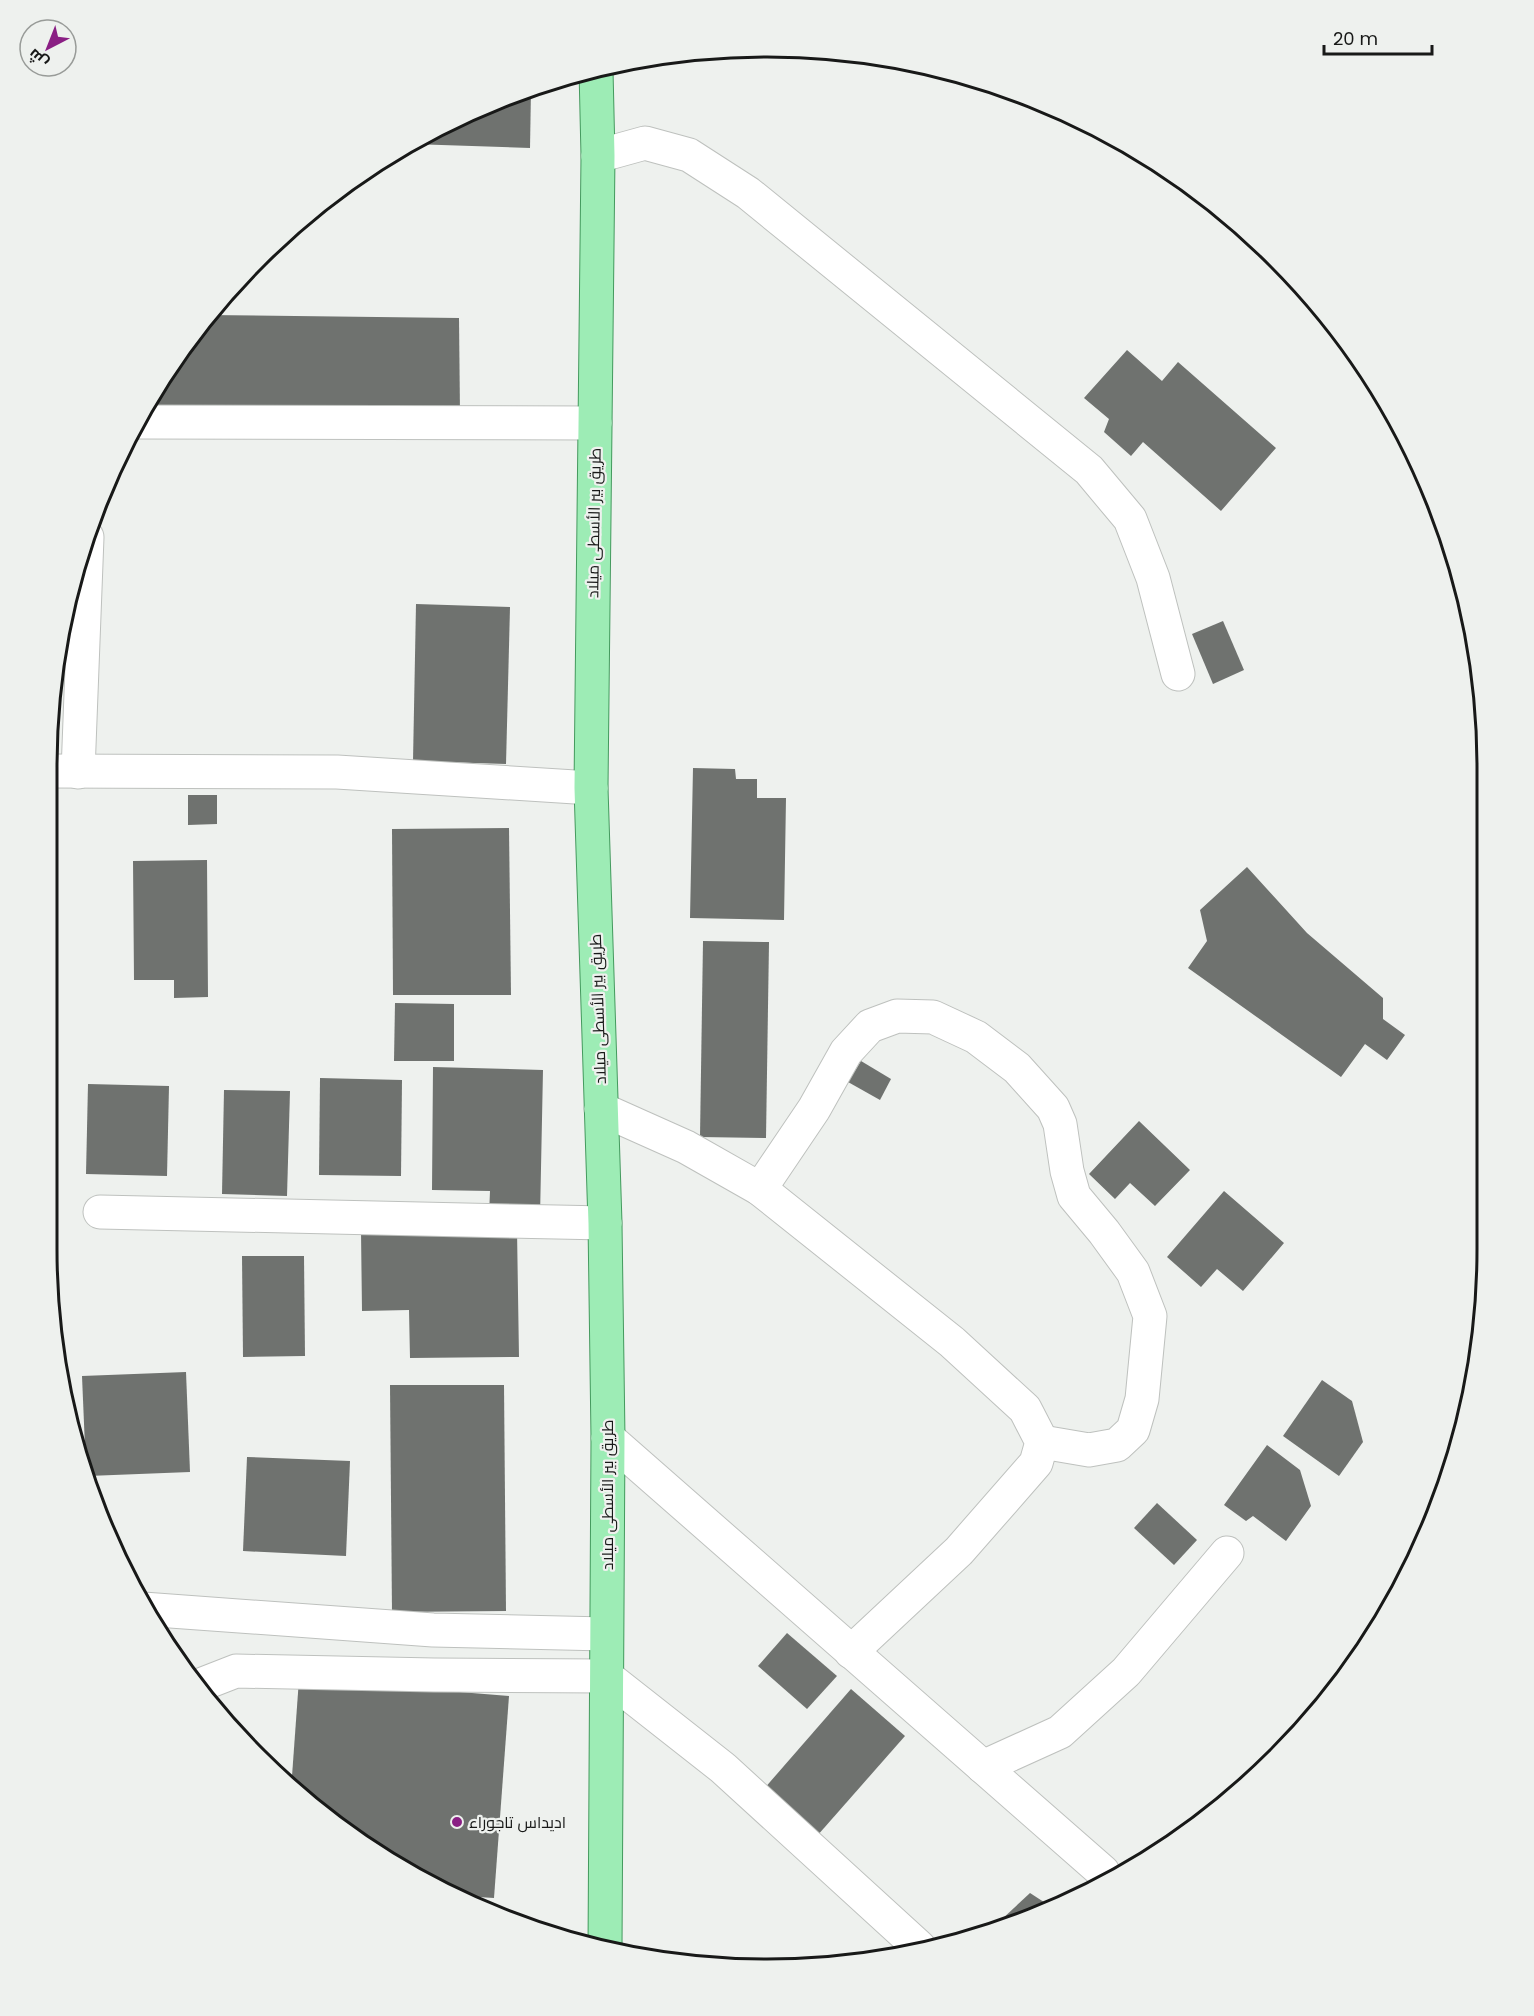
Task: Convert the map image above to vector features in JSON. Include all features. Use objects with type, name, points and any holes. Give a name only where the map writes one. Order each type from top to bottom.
[{"type":"main road","name":"طريق بير الأسطى ميلاد","points":[[596,78],[598,156],[591,788],[605,1224],[608,1438],[605,1940]]},
{"type":"street","points":[[598,156],[645,143],[689,155],[748,193],[1089,470],[1130,519],[1153,578],[1178,674]]},
{"type":"street","points":[[147,422],[595,423]]},
{"type":"street","points":[[83,577],[63,772],[337,772],[591,788]]},
{"type":"street","points":[[760,1189],[814,1110],[846,1052],[870,1026],[897,1016],[933,1017],[976,1037],[1017,1068],[1053,1108],[1060,1124],[1067,1172],[1074,1196],[1133,1272],[1150,1316],[1142,1399],[1133,1430],[1117,1445],[1089,1450],[1042,1442]]},
{"type":"street","points":[[601,1109],[686,1147],[760,1189],[952,1342],[1025,1409],[1042,1442],[1036,1463],[959,1551],[851,1652]]},
{"type":"street","points":[[100,1212],[605,1224]]},
{"type":"street","points":[[608,1438],[1103,1872]]},
{"type":"street","points":[[983,1767],[1060,1732],[1126,1672],[1227,1554]]},
{"type":"street","points":[[156,1610],[433,1630],[606,1634]]},
{"type":"street","points":[[206,1683],[236,1671],[606,1676],[723,1768],[915,1943]]},
{"type":"building","points":[[531,98],[530,148],[426,145],[495,111]]},
{"type":"building","points":[[220,315],[459,318],[460,415],[153,410],[177,373]]},
{"type":"building","points":[[1127,350],[1162,381],[1178,362],[1276,448],[1221,511],[1143,442],[1131,456],[1104,432],[1109,419],[1084,398]]},
{"type":"building","points":[[416,604],[510,607],[506,764],[413,761]]},
{"type":"building","points":[[1223,621],[1244,670],[1213,684],[1192,634]]},
{"type":"building","points":[[693,768],[735,769],[736,779],[757,779],[757,798],[786,798],[784,920],[690,918]]},
{"type":"building","points":[[188,795],[217,795],[217,824],[188,825]]},
{"type":"building","points":[[509,828],[511,995],[393,995],[392,829]]},
{"type":"building","points":[[207,860],[208,997],[174,998],[174,980],[134,980],[133,861]]},
{"type":"building","points":[[1247,867],[1307,933],[1383,998],[1383,1019],[1405,1035],[1387,1060],[1365,1044],[1341,1077],[1188,968],[1207,941],[1200,910]]},
{"type":"building","points":[[703,941],[769,942],[766,1138],[700,1137]]},
{"type":"building","points":[[395,1003],[454,1004],[454,1061],[394,1061]]},
{"type":"building","points":[[861,1061],[891,1079],[880,1100],[848,1082]]},
{"type":"building","points":[[433,1067],[543,1070],[540,1217],[489,1215],[490,1191],[432,1190]]},
{"type":"building","points":[[320,1078],[402,1080],[401,1176],[319,1175]]},
{"type":"building","points":[[88,1084],[169,1086],[167,1176],[86,1174]]},
{"type":"building","points":[[224,1090],[290,1091],[287,1196],[222,1194]]},
{"type":"building","points":[[1139,1121],[1190,1170],[1155,1206],[1130,1183],[1115,1199],[1089,1174]]},
{"type":"building","points":[[1224,1191],[1284,1243],[1243,1291],[1217,1269],[1201,1287],[1167,1257]]},
{"type":"building","points":[[517,1230],[519,1357],[410,1358],[409,1310],[362,1311],[361,1231]]},
{"type":"building","points":[[242,1256],[304,1256],[305,1356],[243,1357]]},
{"type":"building","points":[[186,1372],[190,1472],[95,1476],[85,1445],[82,1376]]},
{"type":"building","points":[[1322,1380],[1352,1401],[1363,1442],[1339,1476],[1283,1436]]},
{"type":"building","points":[[390,1385],[504,1385],[506,1611],[392,1612]]},
{"type":"building","points":[[1267,1445],[1300,1470],[1311,1506],[1286,1541],[1253,1516],[1246,1521],[1224,1505]]},
{"type":"building","points":[[247,1457],[350,1461],[346,1556],[243,1551]]},
{"type":"building","points":[[1157,1503],[1197,1540],[1174,1565],[1134,1528]]},
{"type":"building","points":[[787,1633],[837,1676],[807,1709],[758,1666]]},
{"type":"building","points":[[299,1679],[509,1696],[494,1898],[477,1897],[412,1864],[335,1812],[292,1776]]},
{"type":"building","points":[[851,1689],[905,1736],[817,1836],[763,1790]]},
{"type":"building","points":[[1030,1893],[1045,1902],[1039,1905],[1003,1918]]},
{"type":"place","name":"اديداس تاجوراء","points":[[457,1822]]}]
